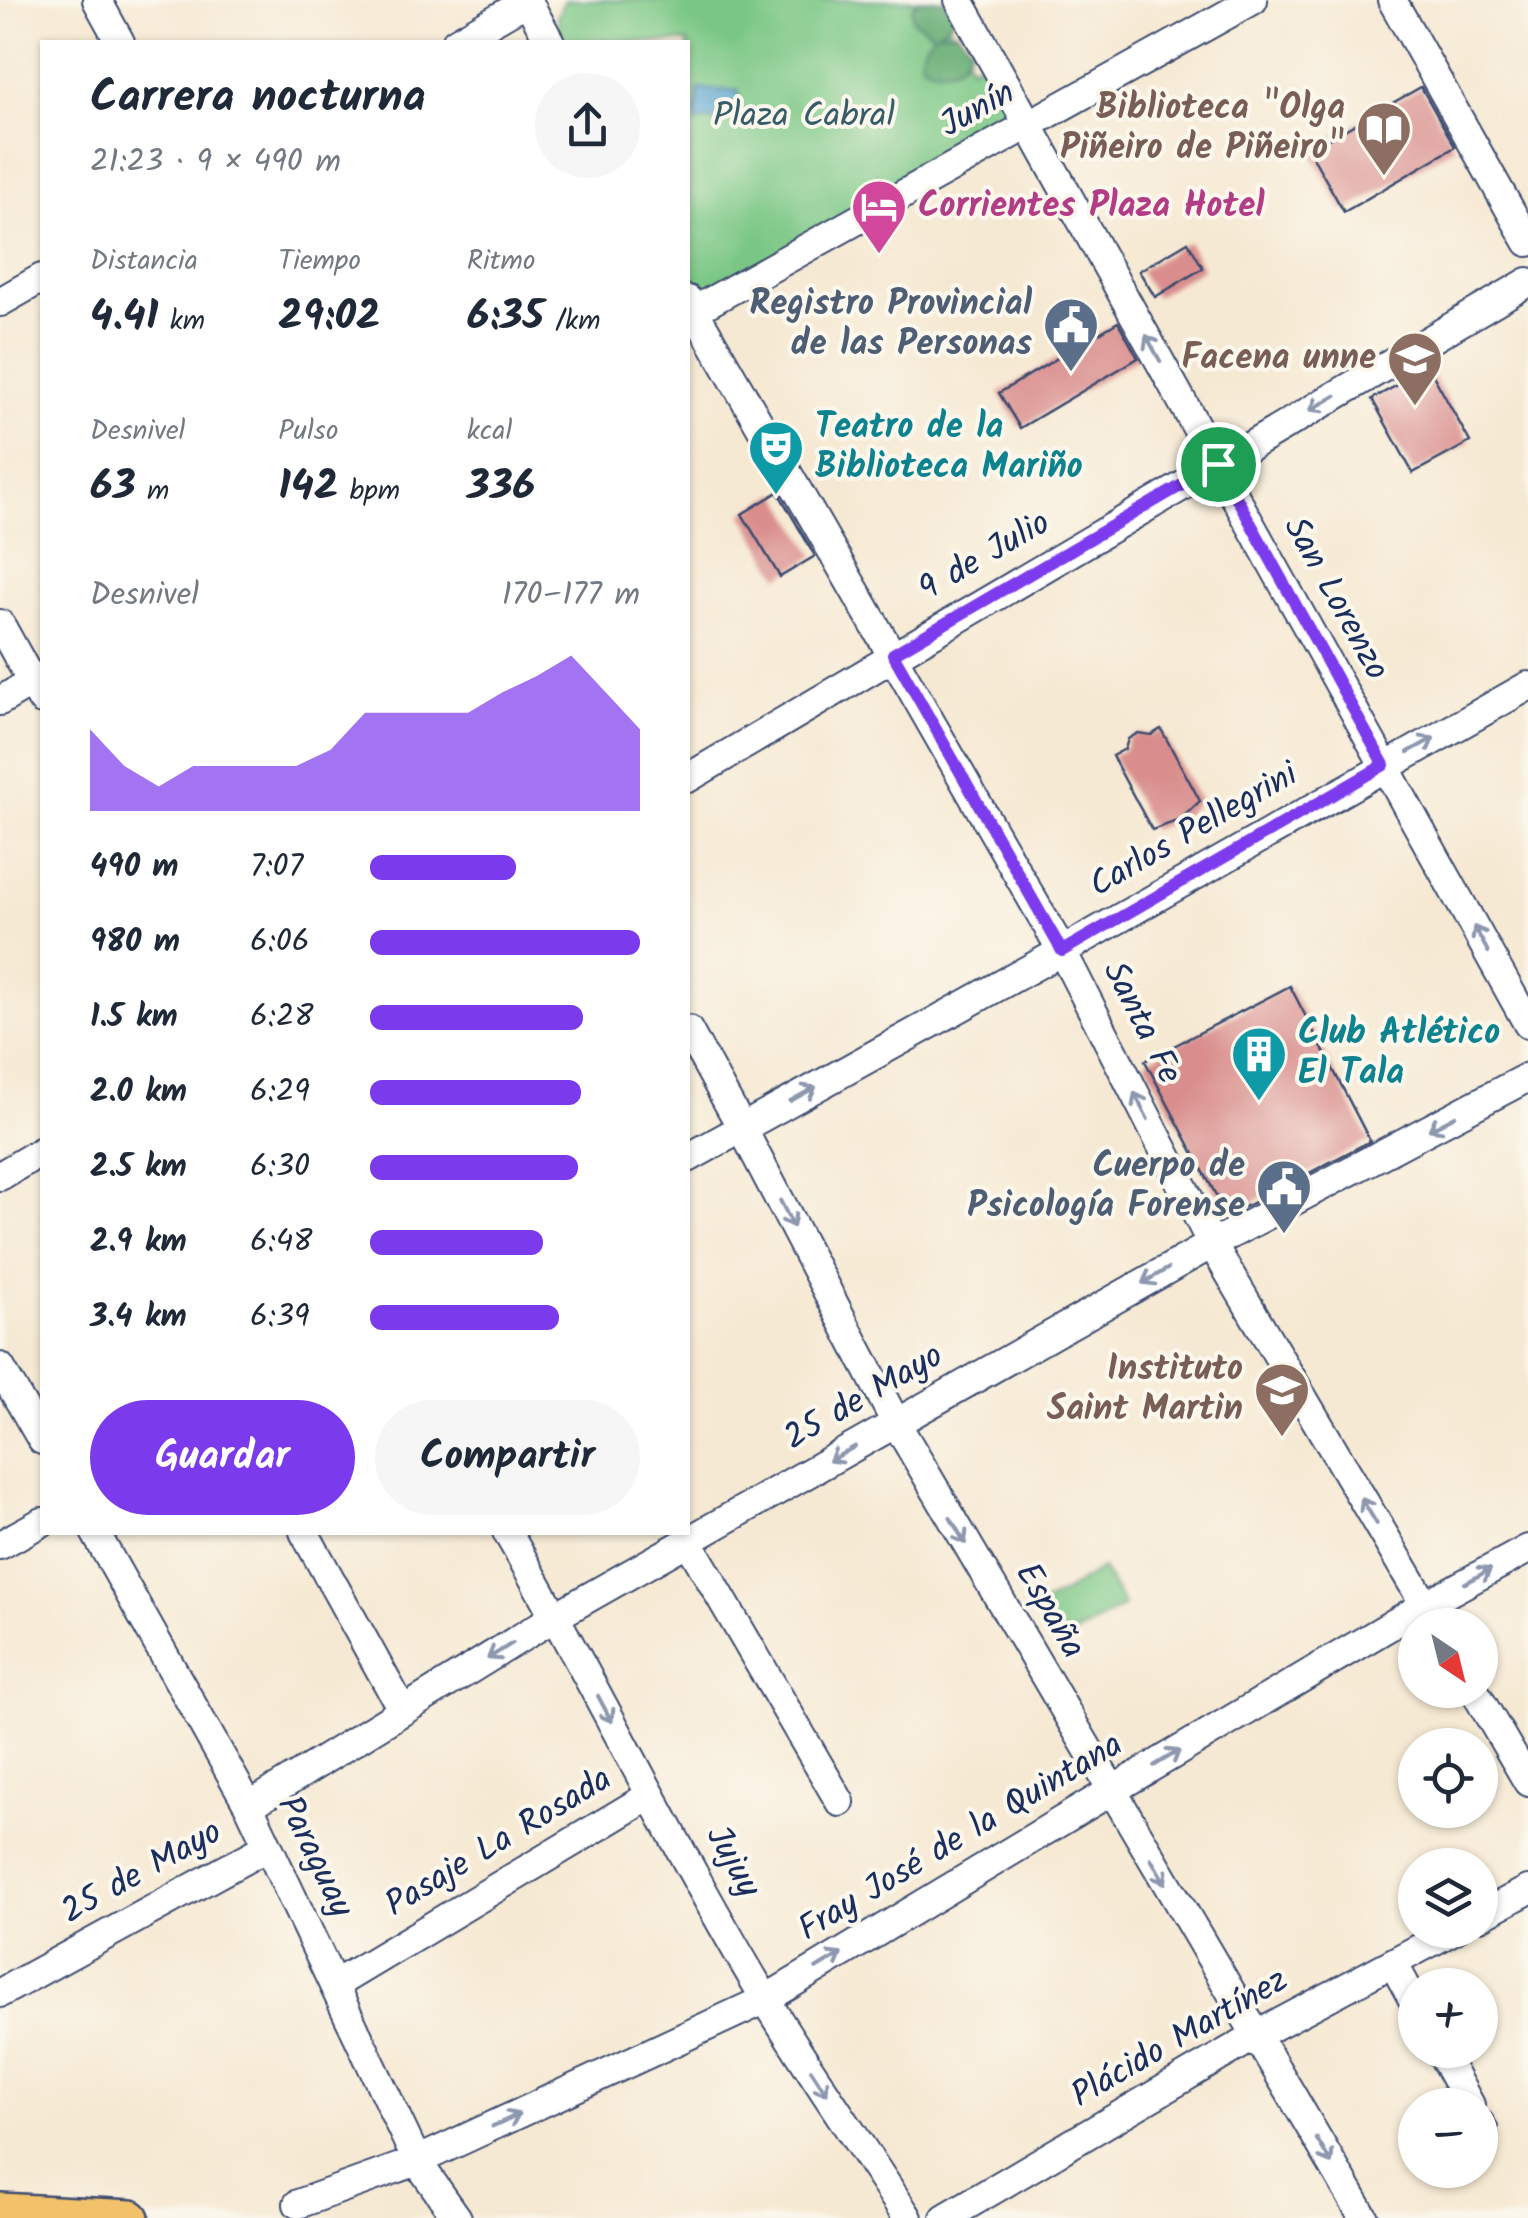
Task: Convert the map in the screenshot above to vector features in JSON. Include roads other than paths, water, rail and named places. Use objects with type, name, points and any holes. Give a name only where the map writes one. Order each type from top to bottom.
[{"type":"main road","points":[[0,2211],[131,2218]]},
{"type":"street","points":[[96,0],[119,40]]},
{"type":"street","points":[[459,40],[528,0],[549,40]]},
{"type":"street","name":"San Lorenzo","points":[[959,0],[1528,1024]]},
{"type":"street","name":"Junín","points":[[690,307],[1253,0]]},
{"type":"street","points":[[1392,0],[1528,242]]},
{"type":"street","points":[[0,302],[40,279]]},
{"type":"street","name":"9 de Julio","points":[[690,777],[1528,282]]},
{"type":"street","name":"Santa Fe","points":[[690,310],[1062,951],[1212,1244],[1427,1608]]},
{"type":"street","points":[[0,624],[39,686],[0,701]]},
{"type":"street","name":"Carlos Pellegrini","points":[[690,1157],[1528,686]]},
{"type":"street","name":"España","points":[[690,1034],[896,1424],[1364,2218]]},
{"type":"street","name":"25 de Mayo","points":[[249,1806],[556,1616],[1212,1244],[1528,1077]]},
{"type":"street","points":[[0,1176],[40,1152]]},
{"type":"street","points":[[0,1367],[40,1437]]},
{"type":"street","points":[[0,1545],[40,1523]]},
{"type":"street","name":"Paraguay","points":[[97,1535],[249,1806],[417,2160],[457,2218]]},
{"type":"street","points":[[306,1535],[403,1711]]},
{"type":"street","name":"Jujuy","points":[[508,1535],[766,1999],[908,2218]]},
{"type":"street","points":[[688,1541],[840,1802]]},
{"type":"street","name":"Fray José de la Quintana","points":[[1441,1608],[1528,1549]]},
{"type":"street","name":"Fray José de la Quintana","points":[[298,2204],[417,2160],[766,1999],[1111,1791],[1398,1633]]},
{"type":"street","points":[[1485,1708],[1528,1782]]},
{"type":"street","name":"Pasaje La Rosada","points":[[334,1985],[651,1796]]},
{"type":"street","name":"25 de Mayo","points":[[0,1993],[267,1847]]},
{"type":"street","points":[[1498,1906],[1528,1890]]},
{"type":"street","name":"Plácido Martínez","points":[[945,2218],[1255,2036],[1420,1948]]},
{"type":"street","points":[[1393,1962],[1398,1971]]},
{"type":"street","points":[[0,2211],[4,2218]]},
{"type":"water","points":[[699,89],[739,91],[736,117],[694,122]]},
{"type":"place","name":"Biblioteca \"Olga Piñeiro de Piñeiro\"","points":[[1384,178]]},
{"type":"place","name":"Corrientes Plaza Hotel","points":[[879,256]]},
{"type":"place","name":"Registro Provincial de las Personas","points":[[1071,374]]},
{"type":"place","name":"Facena unne","points":[[1415,408]]},
{"type":"place","name":"Teatro de la Biblioteca Mariño","points":[[776,497]]},
{"type":"place","name":"Club Atlético El Tala","points":[[1259,1103]]},
{"type":"place","name":"Cuerpo de Psicología Forense","points":[[1284,1236]]},
{"type":"place","name":"Instituto Saint Martin","points":[[1282,1439]]},
{"type":"park label","name":"Plaza Cabral","points":[[804,117]]}]
